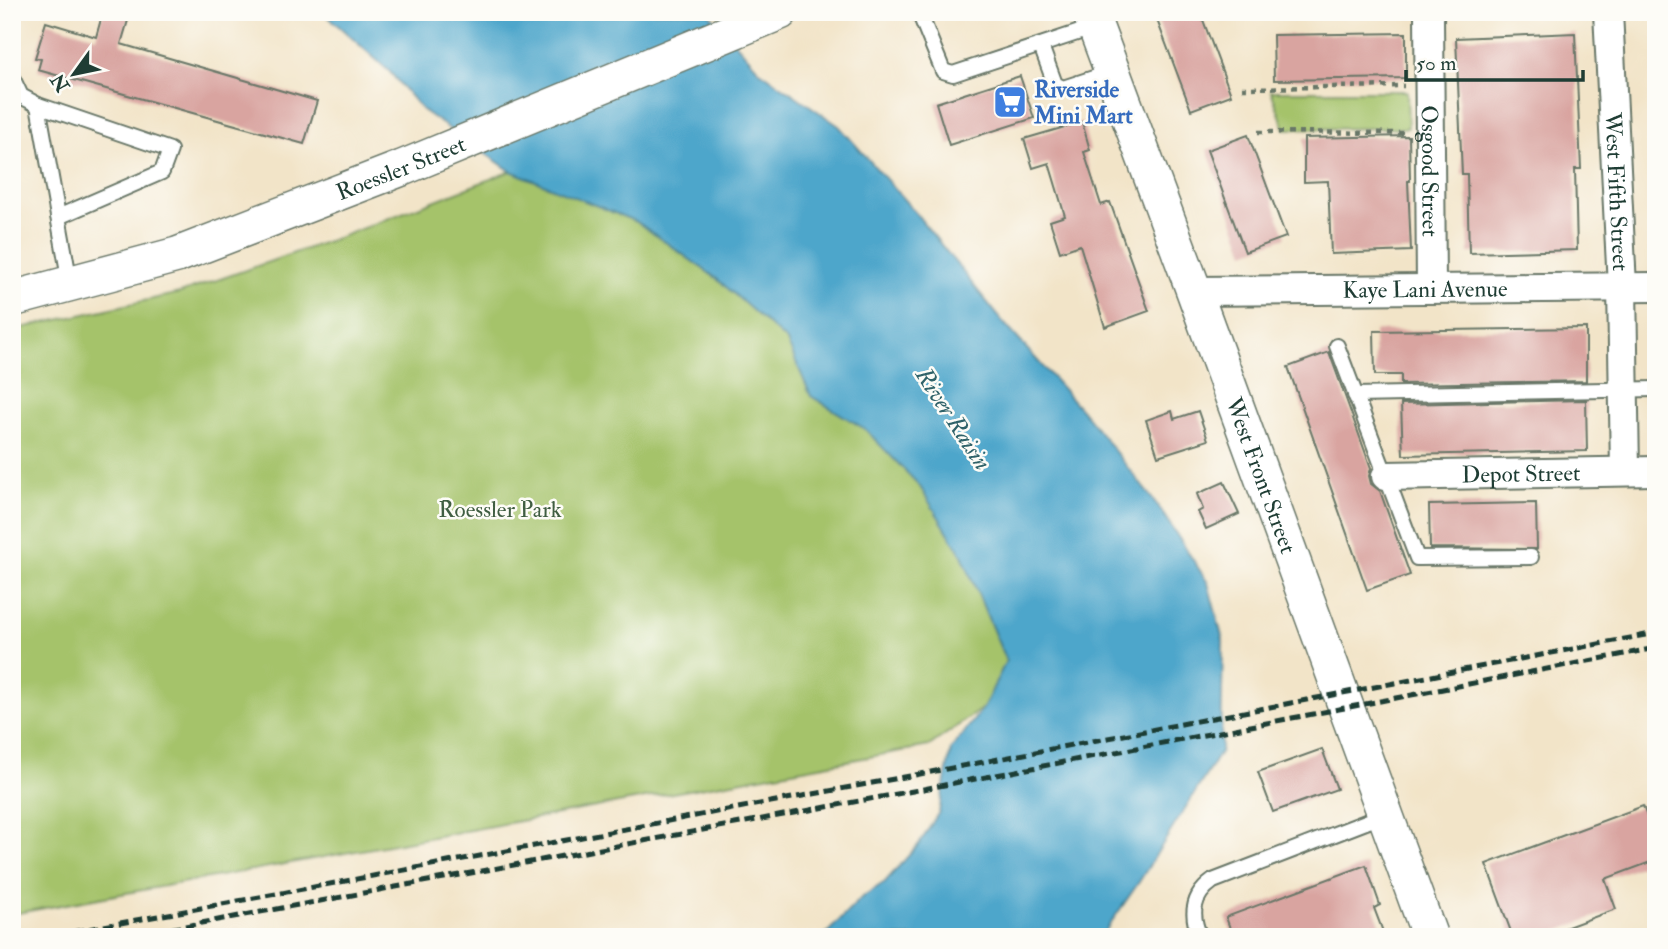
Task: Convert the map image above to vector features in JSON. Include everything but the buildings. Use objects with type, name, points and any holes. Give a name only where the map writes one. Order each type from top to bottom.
[{"type":"street","name":"Roessler Street","points":[[12,299],[177,255],[402,169],[780,12]]},
{"type":"street","name":"Osgood Street","points":[[1429,12],[1431,288]]},
{"type":"street","name":"West Fifth Street","points":[[1608,12],[1622,286],[1625,471]]},
{"type":"street","name":"West Front Street","points":[[1092,20],[1430,937]]},
{"type":"street","name":"Kaye Lani Avenue","points":[[1194,291],[1656,287]]},
{"type":"street","name":"Depot Street","points":[[1386,476],[1656,471]]},
{"type":"lane","points":[[919,12],[943,71],[947,74],[965,72],[1041,46],[1092,20]]},
{"type":"lane","points":[[1041,46],[1055,84],[1059,87],[1112,72]]},
{"type":"lane","points":[[12,77],[21,96],[38,105],[170,150],[162,172],[58,217]]},
{"type":"lane","points":[[38,105],[70,283]]},
{"type":"lane","points":[[1337,346],[1418,558],[1531,557]]},
{"type":"lane","points":[[1356,395],[1656,389]]},
{"type":"lane","points":[[1200,937],[1194,924],[1193,909],[1203,888],[1213,881],[1385,815]]},
{"type":"path","points":[[1242,88],[1430,86]]},
{"type":"path","points":[[1258,132],[1430,133]]},
{"type":"green space","points":[[1271,91],[1407,91],[1408,128],[1285,129]]},
{"type":"green space","name":"Roessler Park","points":[[511,171],[637,222],[716,278],[787,341],[811,396],[865,429],[919,485],[962,555],[1006,661],[984,707],[929,746],[12,914],[12,330],[180,293],[340,237]]},
{"type":"water","name":"River Raisin","points":[[323,12],[708,12],[760,71],[839,126],[914,211],[1003,322],[1086,415],[1158,506],[1208,583],[1223,640],[1221,751],[1139,882],[1101,937],[823,937],[862,897],[885,882],[920,843],[939,812],[951,749],[984,707],[1006,661],[962,555],[919,485],[865,429],[811,396],[787,341],[716,278],[637,222],[511,171],[422,110],[390,72]]},
{"type":"railway","points":[[45,937],[910,776],[1656,633]]},
{"type":"railway","points":[[126,937],[913,791],[1656,648]]},
{"type":"place","name":"Riverside Mini Mart","points":[[1010,102]]}]
